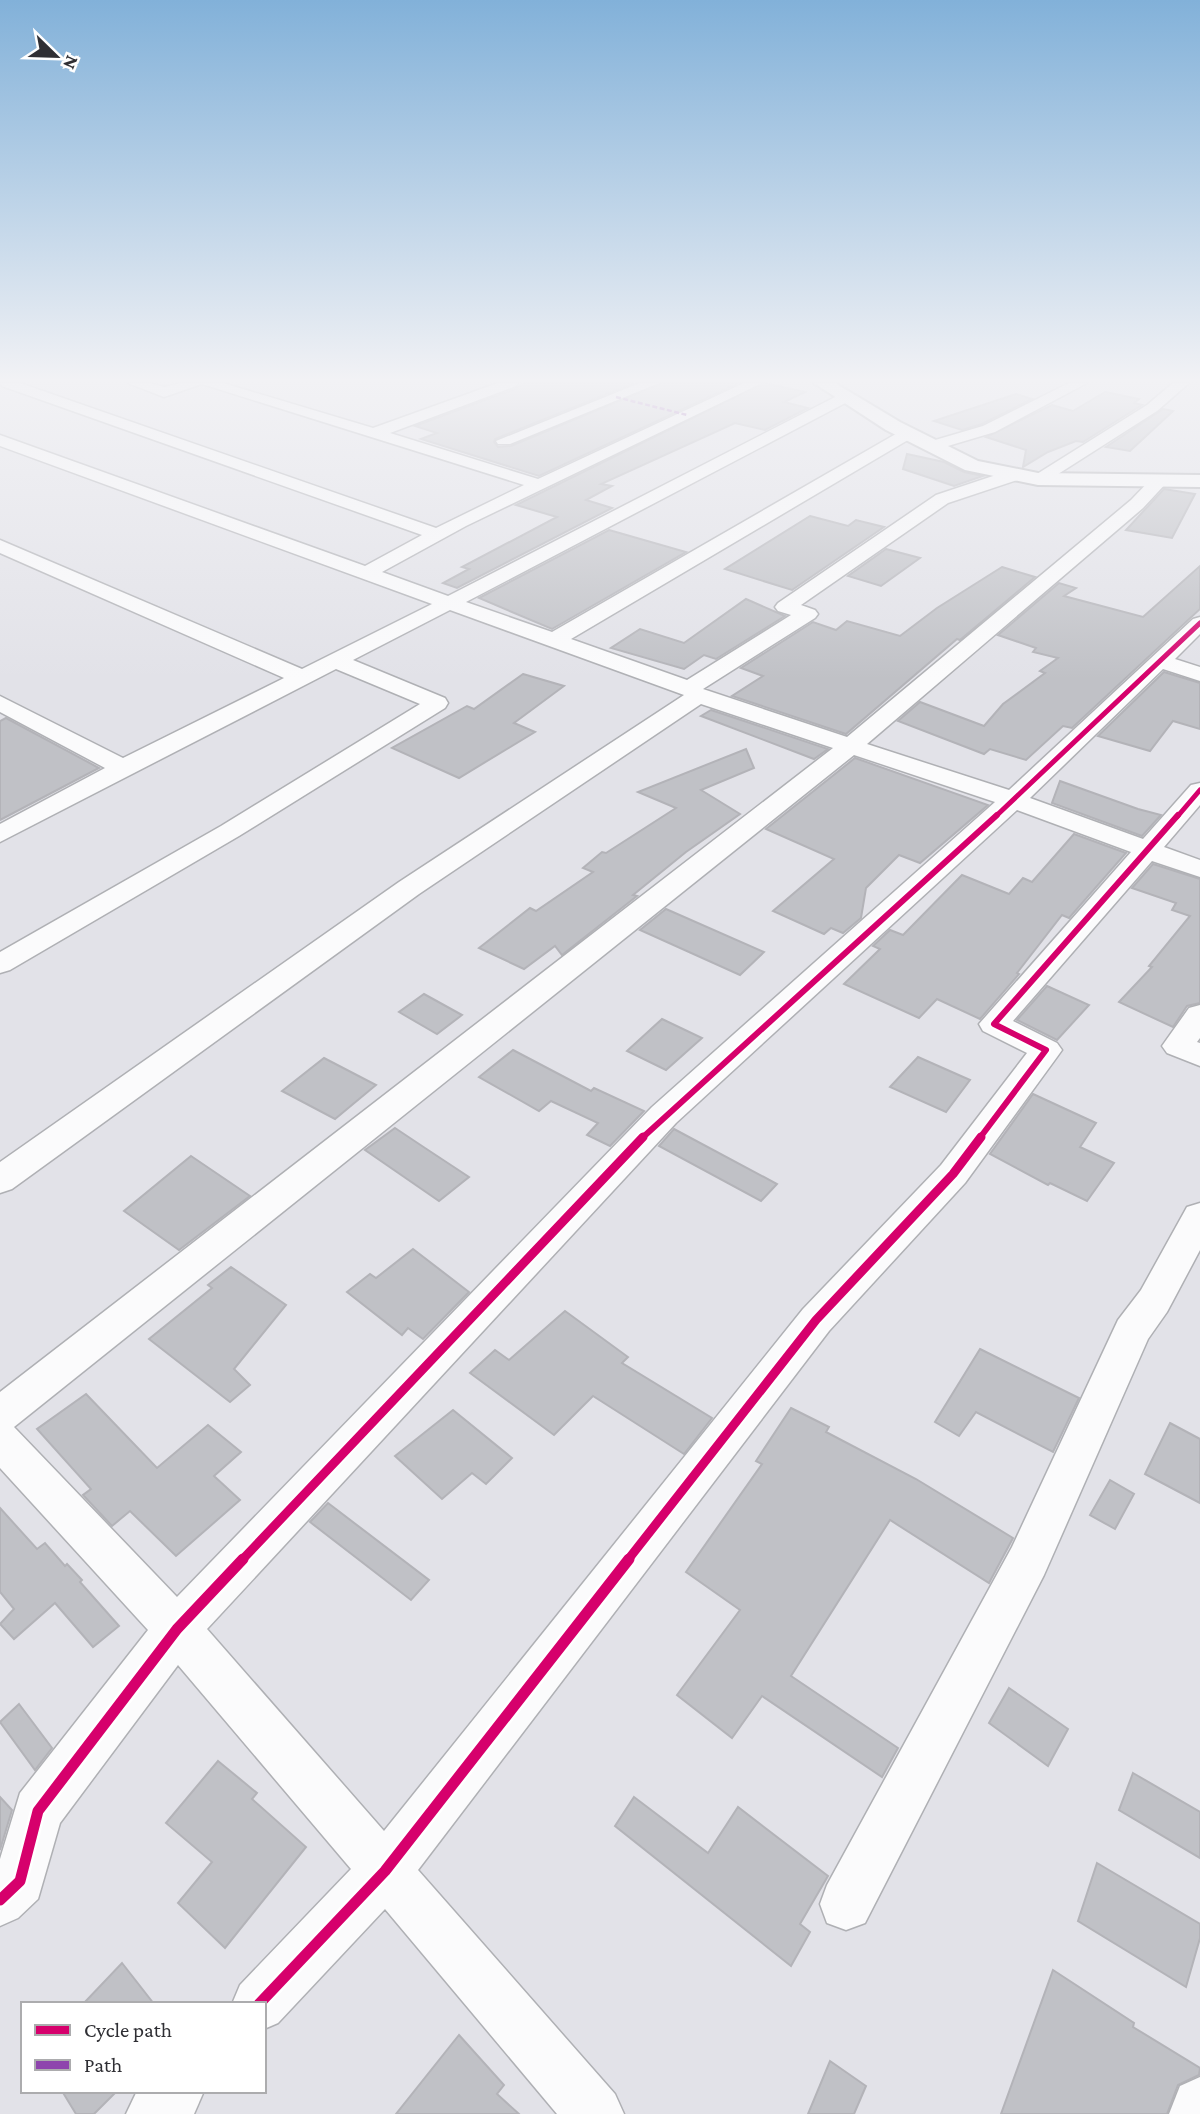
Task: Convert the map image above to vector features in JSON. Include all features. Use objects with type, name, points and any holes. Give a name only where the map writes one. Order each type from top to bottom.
[{"type":"street","points":[[113,482],[694,692],[1013,800],[1200,869]]},
{"type":"street","points":[[287,482],[436,534]]},
{"type":"street","points":[[530,482],[538,484]]},
{"type":"street","points":[[364,574],[436,534],[543,482]]},
{"type":"street","points":[[0,834],[123,768],[304,678],[683,482]]},
{"type":"street","points":[[554,640],[824,482]]},
{"type":"street","points":[[0,1180],[409,888],[808,614],[785,607],[943,499],[994,482]]},
{"type":"street","points":[[0,1415],[852,745],[1137,505],[1158,482]]},
{"type":"street","points":[[0,545],[304,678]]},
{"type":"street","points":[[0,1900],[20,1881],[38,1811],[177,1629],[664,1115],[1013,800],[1200,623]]},
{"type":"street","points":[[0,964],[230,831],[437,703],[337,661]]},
{"type":"street","points":[[1159,661],[1200,674]]},
{"type":"street","points":[[0,703],[123,768]]},
{"type":"street","points":[[261,2002],[385,1871],[816,1320],[953,1174],[1045,1050],[993,1024],[1200,790]]},
{"type":"street","points":[[1200,1014],[1178,1046],[1200,1055]]},
{"type":"street","points":[[846,1904],[1028,1561],[1132,1331],[1154,1301],[1200,1216]]},
{"type":"street","points":[[0,1440],[177,1629],[595,2114]]},
{"type":"street","points":[[155,2114],[174,2093]]},
{"type":"street","points":[[1198,2114],[1200,2106]]},
{"type":"building","points":[[563,482],[606,482],[601,484],[612,486],[586,500],[612,508],[457,588],[443,583],[469,569],[462,567],[557,517],[516,505]]},
{"type":"building","points":[[941,482],[967,482],[954,486]]},
{"type":"building","points":[[1164,489],[1195,494],[1172,538],[1126,530]]},
{"type":"building","points":[[810,516],[848,526],[856,520],[884,527],[792,590],[725,569]]},
{"type":"building","points":[[609,530],[686,552],[552,629],[479,598]]},
{"type":"building","points":[[886,549],[920,558],[881,586],[848,576]]},
{"type":"building","points":[[1200,566],[1200,609],[1072,728],[1063,726],[1026,760],[990,749],[984,754],[898,721],[920,702],[984,726],[1003,704],[1045,673],[1040,671],[1058,658],[1033,652],[1036,648],[998,635],[1059,583],[1076,588],[1064,596],[1143,617]]},
{"type":"building","points":[[1002,567],[1035,577],[960,640],[957,639],[846,734],[732,696],[763,676],[741,668],[813,622],[836,630],[847,621],[900,636],[937,608]]},
{"type":"building","points":[[746,599],[785,616],[716,659],[704,655],[684,669],[611,648],[640,629],[684,643]]},
{"type":"building","points":[[1164,672],[1200,683],[1200,729],[1173,721],[1150,751],[1098,736]]},
{"type":"building","points":[[523,674],[564,686],[514,723],[535,732],[459,778],[392,748],[467,706],[474,709]]},
{"type":"building","points":[[711,710],[828,749],[814,759],[701,716]]},
{"type":"building","points":[[6,718],[99,768],[0,820],[0,721]]},
{"type":"building","points":[[746,749],[754,768],[701,790],[740,814],[686,852],[633,895],[637,896],[562,955],[555,946],[524,969],[479,948],[530,908],[536,911],[593,872],[583,868],[602,852],[606,853],[676,808],[638,792]]},
{"type":"building","points":[[855,758],[988,805],[920,863],[899,855],[866,888],[861,918],[843,933],[831,928],[824,934],[773,911],[834,859],[766,829]]},
{"type":"building","points":[[1060,781],[1161,815],[1142,836],[1052,803]]},
{"type":"building","points":[[1074,834],[1126,853],[1069,918],[1062,915],[1017,973],[1019,974],[980,1019],[937,999],[919,1018],[844,984],[880,949],[873,946],[890,930],[903,935],[962,875],[1009,894],[1023,878],[1032,882]]},
{"type":"building","points":[[1153,864],[1200,879],[1200,1003],[1187,1006],[1173,1027],[1119,1002],[1152,967],[1149,966],[1190,916],[1172,910],[1176,903],[1132,888]]},
{"type":"building","points":[[666,909],[764,952],[740,975],[640,930]]},
{"type":"building","points":[[1047,986],[1089,1005],[1057,1040],[1017,1020]]},
{"type":"building","points":[[424,994],[462,1015],[437,1034],[399,1012]]},
{"type":"building","points":[[662,1019],[702,1038],[666,1070],[627,1051]]},
{"type":"building","points":[[513,1050],[591,1091],[594,1088],[644,1111],[610,1146],[587,1135],[598,1123],[551,1101],[539,1111],[479,1077]]},
{"type":"building","points":[[918,1057],[970,1080],[946,1112],[890,1087]]},
{"type":"building","points":[[324,1058],[376,1085],[335,1119],[282,1091]]},
{"type":"building","points":[[1033,1094],[1096,1123],[1080,1147],[1114,1163],[1087,1201],[1050,1183],[1048,1185],[990,1154]]},
{"type":"building","points":[[395,1128],[469,1177],[439,1201],[365,1150]]},
{"type":"building","points":[[674,1129],[777,1184],[761,1201],[659,1146]]},
{"type":"building","points":[[191,1156],[250,1196],[179,1250],[124,1211]]},
{"type":"building","points":[[413,1249],[469,1292],[423,1339],[408,1328],[402,1335],[347,1292],[370,1274],[376,1278]]},
{"type":"building","points":[[231,1267],[286,1305],[234,1369],[250,1385],[230,1402],[149,1339],[212,1288],[208,1285]]},
{"type":"building","points":[[565,1311],[628,1357],[622,1363],[712,1418],[684,1454],[593,1396],[554,1435],[470,1373],[495,1350],[509,1360]]},
{"type":"building","points":[[980,1349],[1079,1398],[1053,1452],[976,1412],[959,1436],[935,1422]]},
{"type":"building","points":[[86,1394],[157,1468],[208,1425],[241,1452],[214,1476],[240,1500],[176,1556],[130,1511],[112,1526],[83,1495],[91,1489],[37,1429]]},
{"type":"building","points":[[791,1408],[829,1427],[826,1432],[916,1479],[1013,1538],[989,1583],[890,1520],[791,1676],[898,1748],[882,1777],[762,1696],[732,1738],[677,1695],[740,1610],[686,1572],[762,1464],[756,1461]]},
{"type":"building","points":[[453,1410],[512,1458],[486,1484],[472,1473],[442,1499],[395,1456]]},
{"type":"building","points":[[1170,1423],[1200,1439],[1200,1503],[1145,1474]]},
{"type":"building","points":[[1110,1480],[1134,1494],[1115,1529],[1090,1515]]},
{"type":"building","points":[[328,1503],[429,1580],[411,1600],[310,1522]]},
{"type":"building","points":[[0,1508],[37,1549],[45,1543],[65,1566],[67,1564],[119,1626],[93,1647],[55,1603],[14,1639],[0,1624],[14,1609],[0,1592]]},
{"type":"building","points":[[1009,1688],[1068,1729],[1048,1766],[989,1723]]},
{"type":"building","points":[[19,1704],[52,1748],[35,1770],[0,1722]]},
{"type":"building","points":[[218,1761],[257,1793],[252,1799],[306,1847],[225,1948],[178,1903],[212,1862],[166,1823]]},
{"type":"building","points":[[1133,1773],[1200,1812],[1200,1858],[1119,1810]]},
{"type":"building","points":[[0,1797],[12,1810],[0,1850]]},
{"type":"building","points":[[634,1797],[708,1853],[738,1807],[828,1876],[800,1924],[810,1932],[791,1966],[615,1826]]},
{"type":"building","points":[[1097,1863],[1200,1924],[1200,1938],[1186,1987],[1078,1921]]},
{"type":"building","points":[[122,1963],[152,2002],[85,2002]]},
{"type":"building","points":[[1053,1970],[1134,2023],[1133,2027],[1200,2068],[1199,2075],[1178,2085],[1167,2114],[1001,2114]]},
{"type":"building","points":[[459,2035],[504,2085],[497,2094],[519,2114],[396,2114]]},
{"type":"building","points":[[830,2061],[866,2086],[854,2114],[808,2114]]},
{"type":"building","points":[[63,2093],[115,2093],[94,2114],[76,2114]]},
{"type":"cycle path","points":[[0,1900],[20,1881],[38,1811],[177,1629],[664,1115],[1013,800],[1200,623]]},
{"type":"cycle path","points":[[261,2002],[385,1871],[816,1320],[953,1174],[1046,1050],[994,1024],[1200,790]]}]
